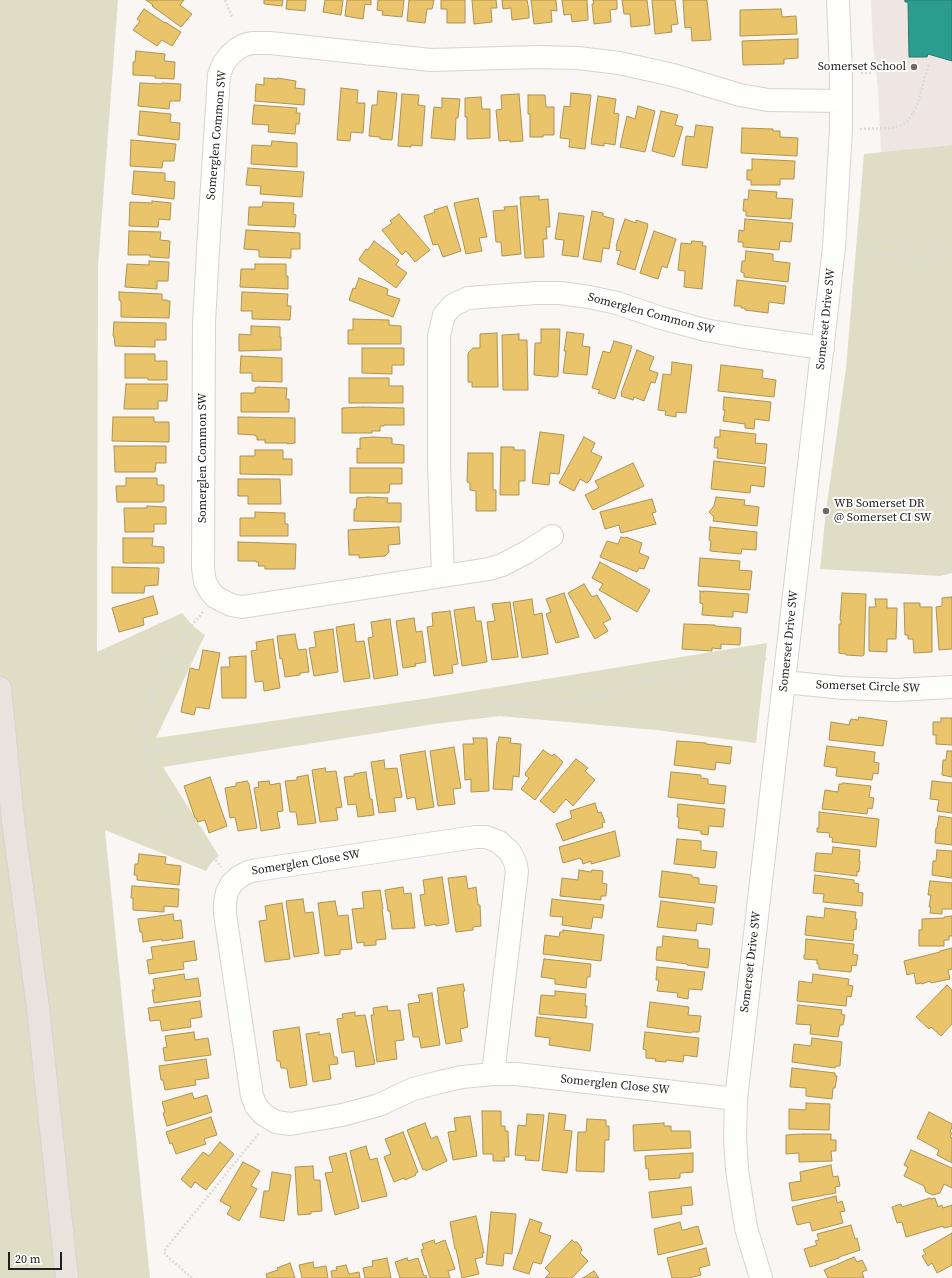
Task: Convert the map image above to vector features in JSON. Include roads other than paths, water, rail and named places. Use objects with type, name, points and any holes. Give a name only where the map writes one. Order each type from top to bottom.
[{"type":"main road","points":[[0,688],[12,820],[38,1008],[67,1278]]},
{"type":"street","name":"Somerset Drive SW","points":[[761,1278],[746,1228],[737,1170],[735,1138],[736,1099],[834,247],[842,129],[838,0]]},
{"type":"street","name":"Somerglen Common SW","points":[[823,348],[704,330],[661,318],[617,303],[589,296],[536,293],[478,296],[468,298],[453,305],[444,315],[439,336],[439,465],[443,576],[242,607],[231,605],[215,597],[205,582],[203,568],[204,323],[219,75],[223,64],[234,52],[244,45],[252,43],[270,43],[431,60],[480,60],[538,57],[578,58],[619,63],[665,73],[740,95],[768,100],[841,101]]},
{"type":"street","points":[[443,576],[489,569],[502,565],[527,552],[552,536]]},
{"type":"street","name":"Somerset Circle SW","points":[[784,682],[844,688],[896,690],[952,687]]},
{"type":"street","name":"Somerglen Close SW","points":[[493,1074],[517,871],[515,862],[510,852],[499,842],[486,837],[475,837],[257,870],[248,872],[232,883],[227,892],[225,914],[252,1096],[256,1106],[263,1114],[276,1122],[290,1124],[342,1116],[379,1105],[413,1089],[462,1077],[493,1074],[516,1074],[736,1099]]},
{"type":"place","name":"Somerset School","points":[[914,67]]},
{"type":"place","name":"WB Somerset DR @ Somerset CI SW","points":[[826,511]]}]
